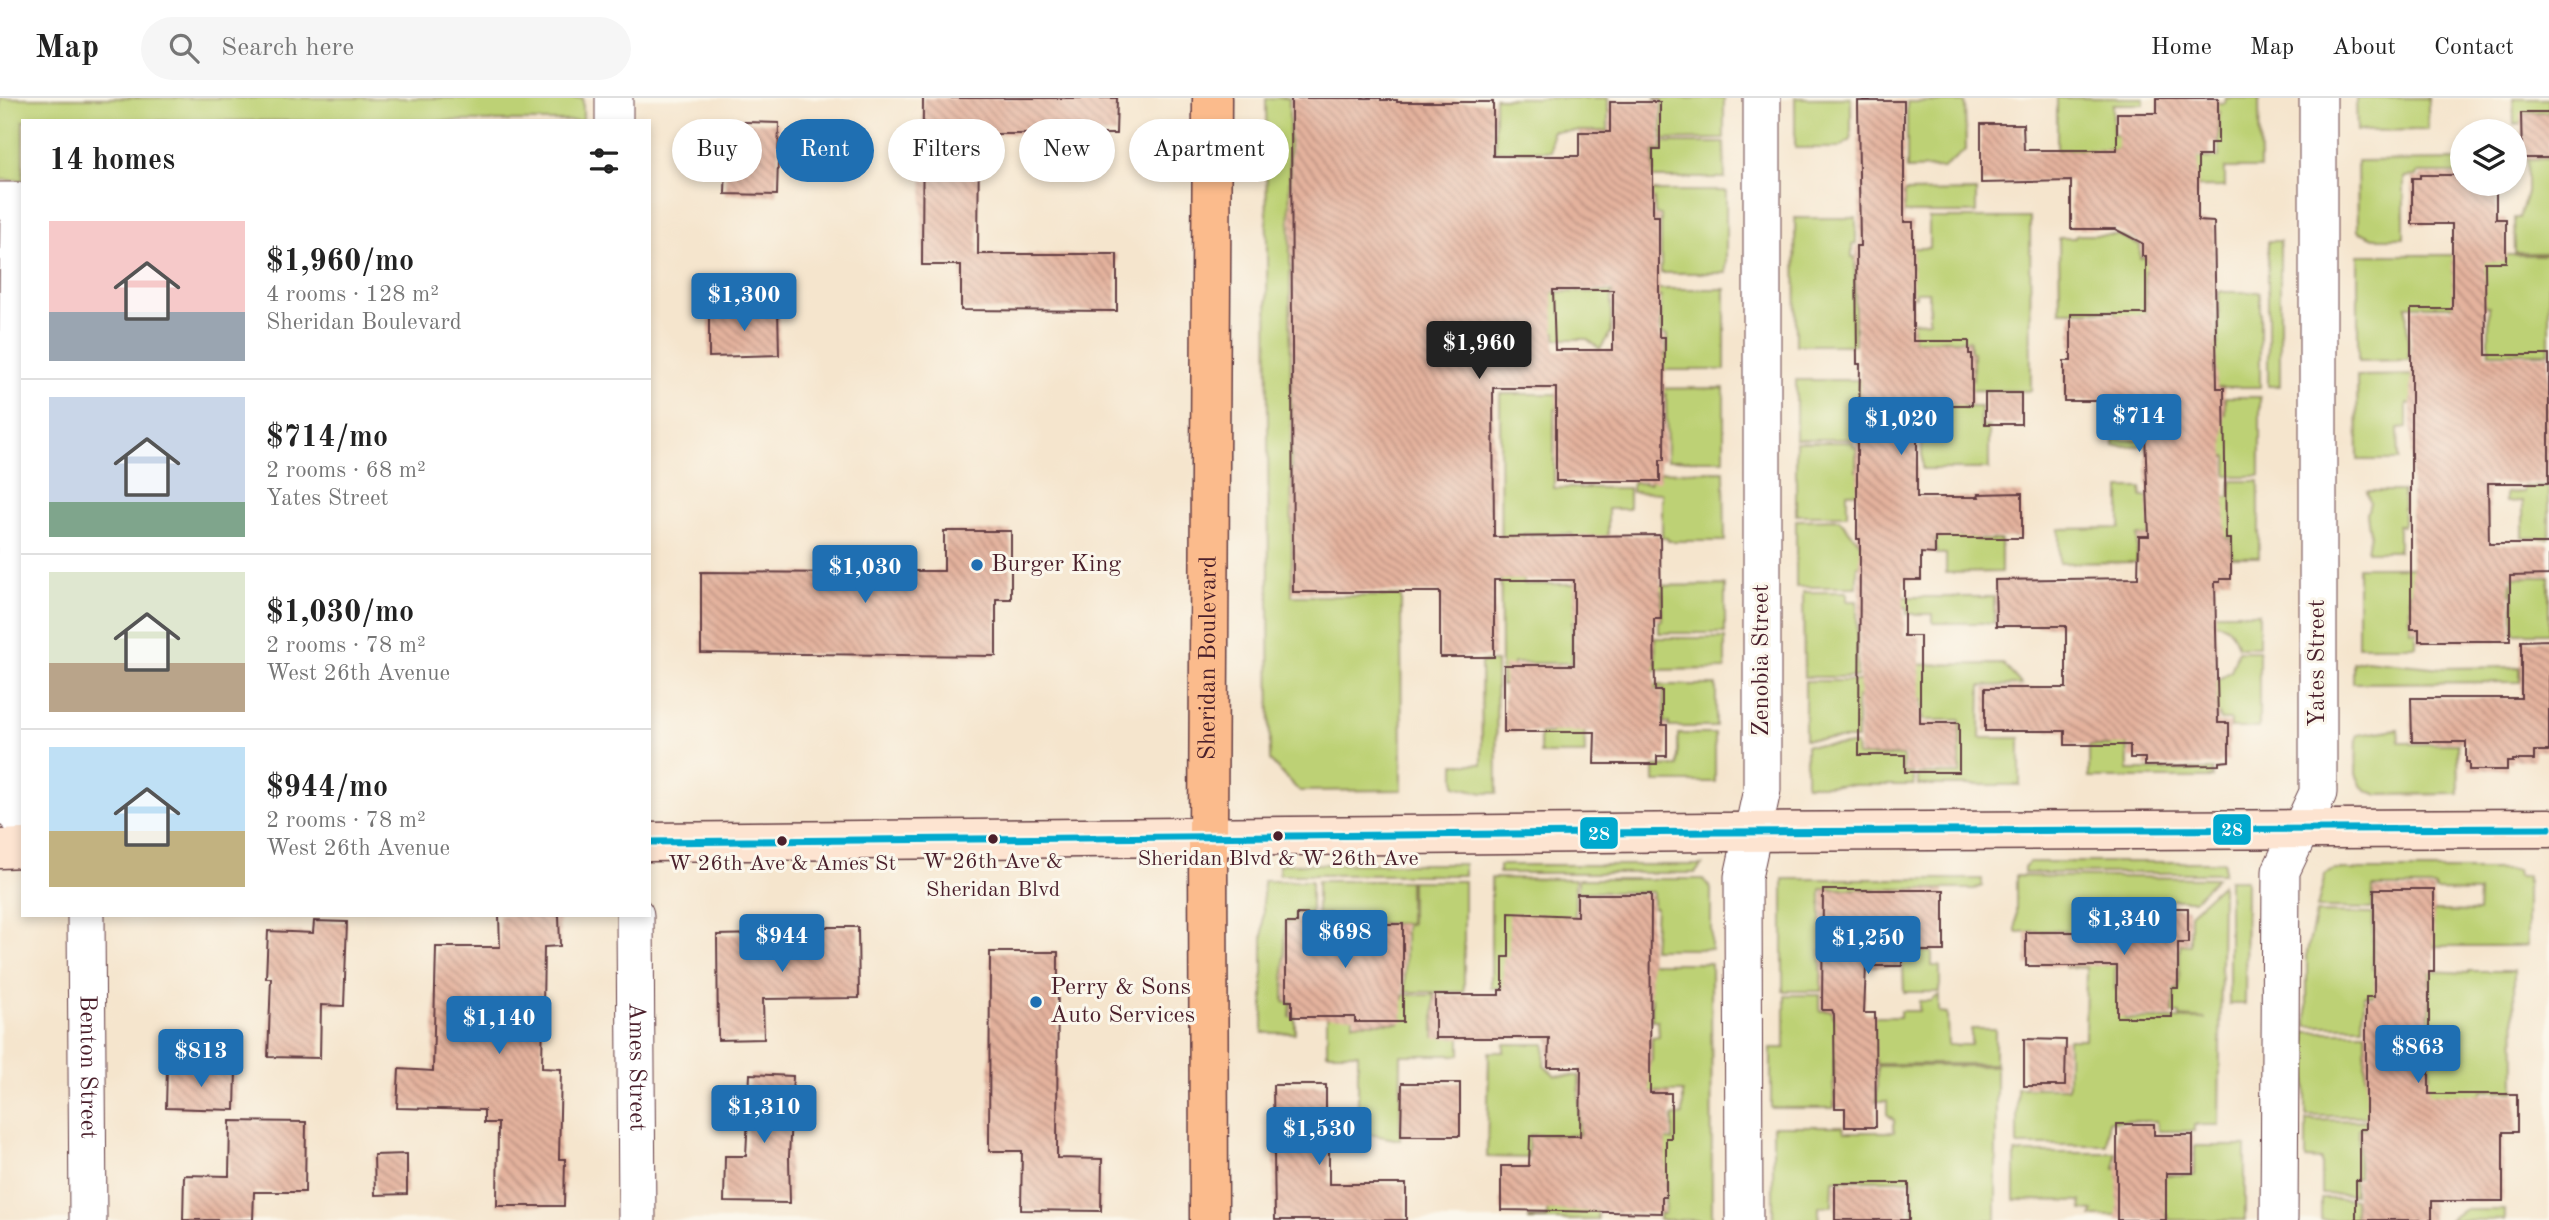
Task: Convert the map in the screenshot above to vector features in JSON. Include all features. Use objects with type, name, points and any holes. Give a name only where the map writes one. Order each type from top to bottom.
[{"type":"main road","name":"Sheridan Boulevard","points":[[1209,1220],[1212,98]]},
{"type":"street","points":[[614,98],[614,119]]},
{"type":"street","name":"Zenobia Street","points":[[1744,1220],[1743,877],[1762,790],[1762,98]]},
{"type":"street","name":"Yates Street","points":[[2279,1220],[2281,872],[2318,793],[2318,98]]},
{"type":"street","points":[[10,201],[13,811],[21,819]]},
{"type":"street","points":[[651,842],[2549,828]]},
{"type":"street","points":[[0,849],[21,848]]},
{"type":"street","name":"Benton Street","points":[[86,917],[88,1220]]},
{"type":"street","name":"Ames Street","points":[[635,917],[637,1220]]},
{"type":"green space","points":[[0,98],[583,98],[583,119],[21,119],[21,180],[0,180]]},
{"type":"green space","points":[[1266,98],[1289,98],[1292,596],[1401,596],[1402,790],[1299,791],[1270,761],[1267,182],[1289,182],[1289,119],[1266,119]]},
{"type":"green space","points":[[1495,98],[1608,98],[1608,131],[1552,131],[1551,151],[1495,151]]},
{"type":"green space","points":[[1655,98],[1724,98],[1724,139],[1662,140],[1662,100]]},
{"type":"green space","points":[[1795,98],[1851,98],[1851,140],[1838,148],[1795,148]]},
{"type":"green space","points":[[2057,98],[2144,98],[2144,104],[2113,104],[2113,135],[2143,135],[2143,150],[2057,150]]},
{"type":"green space","points":[[2226,98],[2259,98],[2260,168],[2225,168],[2225,187],[2134,188],[2134,158],[2219,158],[2219,112],[2158,112],[2158,103],[2225,103]]},
{"type":"green space","points":[[2356,98],[2428,98],[2428,130],[2357,131]]},
{"type":"green space","points":[[2513,98],[2549,98],[2549,112],[2526,112],[2526,119],[2514,119]]},
{"type":"green space","points":[[1907,102],[1965,102],[1966,150],[1943,168],[1907,169]]},
{"type":"green space","points":[[1662,143],[1724,143],[1725,178],[1652,178],[1654,151],[1662,151]]},
{"type":"green space","points":[[2527,159],[2549,159],[2549,253],[2515,253],[2514,218],[2519,218],[2527,192]]},
{"type":"green space","points":[[2450,160],[2450,173],[2417,173],[2416,176],[2404,177],[2404,238],[2374,238],[2358,231],[2357,161]]},
{"type":"green space","points":[[1564,191],[1726,191],[1726,273],[1661,273],[1661,215],[1655,214],[1654,199],[1614,199]]},
{"type":"green space","points":[[1976,191],[1976,213],[1904,213],[1904,192]]},
{"type":"green space","points":[[1795,218],[1856,218],[1856,244],[1852,245],[1852,257],[1855,257],[1855,345],[1796,345]]},
{"type":"green space","points":[[1929,218],[2030,218],[2031,391],[1964,390],[1859,394],[1858,423],[1853,424],[1853,439],[1796,439],[1796,380],[1973,380],[1970,340],[1913,340],[1913,322],[1929,321],[1929,292],[1916,292],[1916,296],[1859,296],[1907,248],[1929,248]]},
{"type":"green space","points":[[2076,235],[2118,235],[2140,245],[2140,258],[2148,257],[2148,270],[2145,271],[2145,315],[2160,344],[2218,344],[2219,292],[2260,292],[2260,387],[2211,387],[2115,366],[2115,311],[2060,311],[2059,238],[2075,238]]},
{"type":"green space","points":[[2268,241],[2280,241],[2280,386],[2268,386]]},
{"type":"green space","points":[[2358,255],[2549,255],[2549,353],[2489,353],[2489,306],[2406,306],[2409,360],[2358,361]]},
{"type":"green space","points":[[1613,289],[1725,289],[1725,370],[1661,370],[1661,355],[1667,354],[1667,335],[1661,334],[1661,297],[1613,297]]},
{"type":"green space","points":[[1506,292],[1611,292],[1611,332],[1600,349],[1587,339],[1556,339],[1556,332],[1512,332]]},
{"type":"green space","points":[[2520,374],[2491,403],[2407,404],[2407,428],[2398,429],[2399,460],[2358,460],[2357,376]]},
{"type":"green space","points":[[1724,388],[1724,460],[1667,460],[1666,394],[1610,394],[1610,389]]},
{"type":"green space","points":[[1500,394],[1574,394],[1574,409],[1554,409],[1554,488],[1629,488],[1629,509],[1608,509],[1608,564],[1573,564],[1572,534],[1524,534],[1524,584],[1621,584],[1606,622],[1572,622],[1572,663],[1513,663],[1513,685],[1501,685]]},
{"type":"green space","points":[[2225,397],[2260,397],[2260,476],[2227,476],[2227,457],[2217,457],[2212,445],[2114,446],[2114,440],[2175,440],[2168,415],[2225,414]]},
{"type":"green space","points":[[1922,401],[1963,401],[1964,407],[1981,407],[1981,427],[1989,427],[1989,469],[1922,469]]},
{"type":"green space","points":[[1796,442],[1853,442],[1856,447],[1856,471],[1878,471],[1878,492],[1847,493],[1847,515],[1796,515]]},
{"type":"green space","points":[[1724,471],[1725,541],[1668,541],[1667,538],[1662,538],[1662,493],[1632,492],[1632,483],[1650,483],[1650,472]]},
{"type":"green space","points":[[2231,481],[2259,481],[2259,557],[2232,557],[2232,538],[2219,538],[2218,535],[2137,536],[2137,562],[2059,563],[2059,529],[2120,528],[2120,488],[2141,488],[2142,497],[2230,497]]},
{"type":"green space","points":[[2524,487],[2549,487],[2549,538],[2523,538],[2523,501],[2506,502],[2506,493],[2524,492]]},
{"type":"green space","points":[[2367,491],[2403,491],[2403,526],[2398,526],[2398,551],[2367,551],[2370,533],[2367,514],[2370,502]]},
{"type":"green space","points":[[1976,500],[1976,540],[2001,540],[2001,572],[1946,573],[1946,554],[1936,554],[1936,524]]},
{"type":"green space","points":[[1839,519],[1865,549],[1865,566],[1857,566],[1857,587],[1796,587],[1796,520]]},
{"type":"green space","points":[[2358,567],[2458,567],[2512,584],[2512,594],[2491,594],[2490,591],[2410,592],[2410,631],[2416,631],[2416,646],[2358,646]]},
{"type":"green space","points":[[2513,577],[2549,577],[2549,633],[2513,633]]},
{"type":"green space","points":[[1725,585],[1725,633],[1659,633],[1659,621],[1662,621],[1662,591],[1628,591],[1628,586]]},
{"type":"green space","points":[[1803,592],[1847,592],[1847,601],[1857,601],[1857,677],[1804,677]]},
{"type":"green space","points":[[1902,597],[1994,597],[1994,623],[1933,623],[1933,614],[1907,614],[1907,607],[1902,607]]},
{"type":"green space","points":[[2212,613],[2259,613],[2259,647],[2238,647],[2230,629],[2212,623]]},
{"type":"green space","points":[[1655,638],[1725,638],[1725,669],[1650,670],[1650,665],[1656,664]]},
{"type":"green space","points":[[2238,651],[2259,651],[2259,728],[2230,728],[2230,720],[2220,720],[2219,714],[2140,714],[2127,719],[2128,770],[2213,770],[2213,778],[2089,778],[2089,746],[2110,746],[2110,689],[2184,680],[2218,680],[2231,671]]},
{"type":"green space","points":[[2366,660],[2441,668],[2520,667],[2520,682],[2353,683],[2353,663]]},
{"type":"green space","points":[[1481,662],[1496,662],[1497,793],[1483,793],[1455,786],[1455,764],[1482,764]]},
{"type":"green space","points":[[2003,664],[2022,685],[1981,686],[1980,738],[2020,738],[2020,785],[1918,785],[1918,774],[1960,774],[1960,720],[1922,720],[1922,700],[1857,697],[1857,739],[1805,739],[1805,681],[1861,681],[1861,665]]},
{"type":"green space","points":[[1648,685],[1716,685],[1716,727],[1669,727],[1669,723],[1664,723],[1664,689],[1648,689]]},
{"type":"green space","points":[[1584,702],[1585,754],[1540,754],[1540,734],[1551,734],[1552,727]]},
{"type":"green space","points":[[2398,729],[2399,742],[2458,744],[2459,794],[2378,795],[2361,785],[2356,774],[2357,735]]},
{"type":"green space","points":[[1678,734],[1715,734],[1715,782],[1654,782],[1654,767],[1678,766]]},
{"type":"green space","points":[[1806,745],[1856,745],[1857,756],[1903,756],[1903,773],[1914,774],[1914,785],[1806,785]]},
{"type":"green space","points":[[2029,862],[2224,862],[2224,873],[2024,873],[2024,867]]},
{"type":"green space","points":[[1279,864],[1464,864],[1464,875],[1279,875]]},
{"type":"green space","points":[[1499,865],[1702,865],[1695,873],[1499,873]]},
{"type":"green space","points":[[2334,870],[2517,870],[2518,876],[2527,876],[2527,946],[2432,946],[2432,911],[2478,912],[2479,892],[2436,891],[2435,887],[2373,887],[2372,909],[2317,908],[2325,875]]},
{"type":"green space","points":[[2016,876],[2216,878],[2194,900],[2154,900],[2153,906],[2140,906],[2140,916],[2116,915],[2115,989],[2120,989],[2125,1005],[2125,1019],[2206,1019],[2173,1014],[2174,990],[2179,989],[2180,944],[2190,945],[2190,913],[2222,884],[2219,1125],[2194,1125],[2194,1131],[2158,1131],[2157,1121],[2108,1121],[2107,1145],[2017,1145],[2017,1088],[2068,1088],[2068,1039],[2085,1039],[2086,968],[2065,967],[2065,930],[2016,932]]},
{"type":"green space","points":[[1491,878],[1575,879],[1575,938],[1539,988],[1491,988]]},
{"type":"green space","points":[[1578,879],[1703,879],[1711,889],[1711,949],[1653,949],[1656,908],[1653,908],[1653,892],[1578,892]]},
{"type":"green space","points":[[1783,879],[1982,879],[1982,886],[1974,889],[1821,889],[1821,991],[1783,991]]},
{"type":"green space","points":[[2229,880],[2246,880],[2245,1004],[2229,1004]]},
{"type":"green space","points":[[1263,881],[1311,881],[1311,914],[1295,914],[1295,922],[1285,922],[1284,1002],[1291,1003],[1290,1017],[1295,1017],[1295,1033],[1263,1033]]},
{"type":"green space","points":[[1317,881],[1409,881],[1409,924],[1381,923],[1381,928],[1329,925],[1329,914],[1317,914]]},
{"type":"green space","points":[[1411,881],[1464,881],[1464,992],[1405,992],[1405,925],[1411,924]]},
{"type":"green space","points":[[2316,913],[2373,914],[2372,969],[2428,969],[2428,995],[2364,995],[2363,1026],[2307,1026],[2307,952]]},
{"type":"green space","points":[[1823,952],[1932,952],[1932,966],[1940,966],[1940,992],[1904,992],[1903,966],[1831,966]]},
{"type":"green space","points":[[1640,963],[1711,963],[1712,1220],[1659,1220],[1659,1214],[1664,1214],[1667,1182],[1599,1140],[1673,1140],[1673,1116],[1683,1115],[1683,1092],[1581,1091],[1581,1069],[1643,1069],[1652,1060],[1652,1037],[1659,1036],[1658,1020],[1652,1020],[1652,998],[1592,998]]},
{"type":"green space","points":[[2430,971],[2514,971],[2515,1091],[2481,1091],[2482,1173],[2403,1116],[2306,1116],[2306,1032],[2365,1032],[2365,1076],[2430,1076]]},
{"type":"green space","points":[[1404,995],[1434,995],[1434,1037],[1460,1037],[1460,1055],[1401,1055],[1400,1140],[1358,1132],[1358,1053],[1327,1053],[1327,1005],[1353,1000],[1353,1023],[1399,1023],[1400,999],[1404,999]]},
{"type":"green space","points":[[1785,995],[1820,995],[1820,1011],[1832,1011],[1833,1017],[1900,1017],[1900,1011],[1919,1011],[1919,1001],[1930,1001],[1939,995],[1939,1013],[1947,1014],[1948,1045],[1971,1045],[1971,1029],[1995,1029],[1995,1064],[1876,1064],[1876,1060],[1834,1060],[1834,1108],[1771,1108],[1771,1048],[1785,1048]]},
{"type":"green space","points":[[1504,1044],[1545,1044],[1544,1066],[1555,1075],[1579,1076],[1579,1135],[1529,1135],[1528,1158],[1487,1157],[1489,1052],[1504,1052]]},
{"type":"green space","points":[[1877,1066],[1996,1066],[1996,1220],[1913,1220],[1913,1180],[1833,1180],[1832,1206],[1819,1206],[1819,1220],[1773,1220],[1773,1126],[1843,1126],[1844,1132],[1894,1132],[1894,1120],[1887,1114],[1887,1101],[1877,1101]]},
{"type":"green space","points":[[2306,1120],[2404,1121],[2404,1127],[2359,1128],[2358,1178],[2354,1178],[2354,1195],[2321,1194],[2321,1160],[2306,1159]]},
{"type":"green space","points":[[2195,1146],[2245,1146],[2245,1220],[2168,1220],[2167,1214],[2130,1214],[2130,1175],[2195,1175]]},
{"type":"green space","points":[[2015,1153],[2115,1153],[2115,1169],[2125,1169],[2123,1216],[2092,1216],[2093,1211],[2082,1210],[2081,1201],[2015,1200]]},
{"type":"green space","points":[[1597,1168],[1598,1220],[1529,1220],[1547,1218],[1547,1203]]},
{"type":"green space","points":[[2321,1199],[2355,1199],[2355,1220],[2321,1220]]},
{"type":"green space","points":[[2463,1210],[2505,1210],[2505,1220],[2449,1220]]},
{"type":"building","points":[[923,98],[1117,98],[1116,134],[1115,119],[1019,119],[1019,134],[1005,134],[1005,119],[923,119]]},
{"type":"building","points":[[1291,98],[1493,102],[1493,156],[1579,156],[1579,132],[1610,132],[1610,102],[1660,102],[1660,150],[1653,150],[1653,216],[1659,216],[1659,337],[1665,337],[1664,460],[1660,460],[1660,481],[1556,481],[1556,388],[1493,388],[1494,537],[1660,535],[1661,619],[1654,619],[1655,691],[1662,691],[1662,725],[1667,725],[1667,756],[1657,756],[1657,764],[1594,764],[1595,732],[1504,732],[1504,665],[1574,665],[1574,580],[1494,580],[1494,657],[1440,657],[1440,592],[1293,592]],"holes":[[[1553,290],[1613,290],[1613,350],[1555,350]]]},
{"type":"building","points":[[2157,98],[2218,98],[2218,143],[2210,143],[2210,156],[2198,156],[2198,221],[2214,222],[2217,388],[2224,388],[2226,539],[2231,539],[2231,579],[2215,582],[2218,723],[2229,723],[2229,761],[2219,762],[2219,765],[2145,766],[2145,758],[2130,758],[2130,745],[2065,745],[2065,731],[1985,731],[1985,688],[2066,688],[2066,626],[1996,626],[1995,580],[2138,578],[2139,536],[2149,536],[2145,434],[2110,434],[2110,401],[2064,401],[2064,361],[2071,361],[2071,314],[2146,314],[2146,256],[2142,256],[2142,243],[2115,229],[2071,229],[2071,181],[1981,183],[1981,124],[2023,124],[2024,150],[2117,150],[2117,113],[2157,113]]},
{"type":"building","points":[[1858,101],[1904,101],[1904,222],[1913,222],[1913,341],[1969,341],[1969,354],[1972,354],[1972,405],[1917,405],[1917,497],[1979,497],[1978,494],[2022,493],[2022,538],[1935,538],[1935,554],[1921,553],[1921,580],[1904,580],[1904,636],[1920,636],[1920,723],[1959,723],[1959,772],[1905,772],[1905,755],[1859,755],[1860,539],[1857,539],[1857,424],[1860,364],[1857,364],[1856,246],[1860,246]]},
{"type":"building","points":[[2521,113],[2549,113],[2549,158],[2527,158],[2527,119],[2521,119]]},
{"type":"building","points":[[762,123],[776,123],[777,195],[725,194],[725,182],[762,182]]},
{"type":"building","points":[[2420,175],[2450,175],[2450,196],[2496,196],[2496,219],[2506,219],[2506,262],[2485,262],[2486,355],[2549,355],[2549,483],[2488,483],[2489,544],[2549,544],[2549,575],[2510,576],[2510,641],[2419,641],[2419,629],[2411,629],[2411,309],[2452,309],[2452,224],[2412,224],[2412,178],[2420,178]]},
{"type":"building","points":[[922,182],[979,182],[978,254],[1117,254],[1117,311],[961,310],[961,265],[922,265]]},
{"type":"building","points":[[778,308],[779,355],[709,357],[709,310]]},
{"type":"building","points":[[1985,393],[2021,393],[2021,424],[1985,424]]},
{"type":"building","points":[[944,531],[1011,531],[1011,599],[996,599],[996,656],[701,653],[701,572],[843,573],[843,549],[877,549],[877,571],[944,571]]},
{"type":"building","points":[[2549,640],[2549,751],[2534,751],[2534,760],[2507,762],[2507,770],[2469,770],[2469,762],[2466,762],[2466,742],[2412,742],[2411,698],[2521,698],[2521,641]]},
{"type":"building","points":[[2374,889],[2434,889],[2434,972],[2429,972],[2429,1094],[2517,1094],[2517,1132],[2503,1132],[2503,1201],[2432,1201],[2432,1220],[2356,1220],[2356,1180],[2360,1180],[2360,1129],[2366,1129],[2366,997],[2374,997]]},
{"type":"building","points":[[1823,890],[1944,890],[1944,951],[1902,951],[1902,966],[1866,966],[1864,1013],[1875,1013],[1876,1127],[1845,1127],[1845,1108],[1835,1108],[1834,1015],[1832,1010],[1822,1010]]},
{"type":"building","points":[[1577,894],[1651,894],[1650,1093],[1671,1093],[1671,1138],[1666,1138],[1666,1197],[1662,1197],[1662,1213],[1501,1210],[1501,1166],[1529,1166],[1530,1136],[1580,1136],[1581,1067],[1548,1067],[1549,1038],[1435,1038],[1435,995],[1499,995],[1499,990],[1503,990],[1503,957],[1509,957],[1509,913],[1577,916]]},
{"type":"building","points":[[2143,908],[2188,908],[2188,943],[2178,943],[2178,988],[2172,988],[2172,1017],[2117,1017],[2117,966],[2026,966],[2026,932],[2117,932],[2117,917],[2143,917]]},
{"type":"building","points":[[1297,914],[1327,915],[1327,924],[1403,924],[1403,1022],[1355,1022],[1355,1017],[1292,1017],[1292,1001],[1286,1001],[1286,923],[1297,923]]},
{"type":"building","points":[[499,917],[559,917],[560,946],[544,947],[542,1068],[561,1069],[559,1159],[565,1159],[564,1206],[497,1206],[498,1123],[484,1123],[484,1110],[397,1108],[399,1069],[433,1071],[436,947],[500,947]]},
{"type":"building","points":[[314,921],[347,922],[344,1006],[321,1005],[320,1058],[268,1057],[271,978],[266,978],[268,931],[313,933]]},
{"type":"building","points":[[798,927],[858,927],[859,998],[763,999],[764,1039],[718,1040],[717,935],[798,933]]},
{"type":"building","points":[[990,952],[1058,952],[1057,1158],[1102,1159],[1101,1211],[1021,1210],[1022,1151],[989,1151]]},
{"type":"building","points":[[2024,1039],[2066,1040],[2065,1086],[2024,1086]]},
{"type":"building","points":[[167,1068],[236,1069],[235,1110],[166,1108]]},
{"type":"building","points":[[750,1074],[793,1076],[790,1203],[724,1202],[725,1156],[746,1156]]},
{"type":"building","points":[[1402,1083],[1460,1083],[1460,1136],[1401,1136]]},
{"type":"building","points":[[1273,1085],[1326,1085],[1329,1184],[1406,1184],[1406,1220],[1275,1220]]},
{"type":"building","points":[[230,1121],[306,1122],[305,1192],[254,1192],[253,1220],[183,1220],[184,1175],[229,1176]]},
{"type":"building","points":[[2117,1124],[2154,1124],[2154,1135],[2193,1135],[2193,1173],[2166,1173],[2166,1220],[2117,1220]]},
{"type":"building","points":[[407,1154],[407,1194],[375,1195],[374,1155]]},
{"type":"building","points":[[1835,1183],[1909,1183],[1909,1220],[1835,1220]]},
{"type":"transit line","name":"28","points":[[651,842],[1713,832],[2549,828]]},
{"type":"place","name":"Burger King","points":[[977,565]]},
{"type":"place","name":"Sheridan Blvd & W 26th Ave","points":[[1278,836]]},
{"type":"place","name":"W 26th Ave & Sheridan Blvd","points":[[993,839]]},
{"type":"place","name":"W 26th Ave & Ames St","points":[[782,841]]},
{"type":"place","name":"Perry & Sons Auto Services","points":[[1036,1002]]}]
